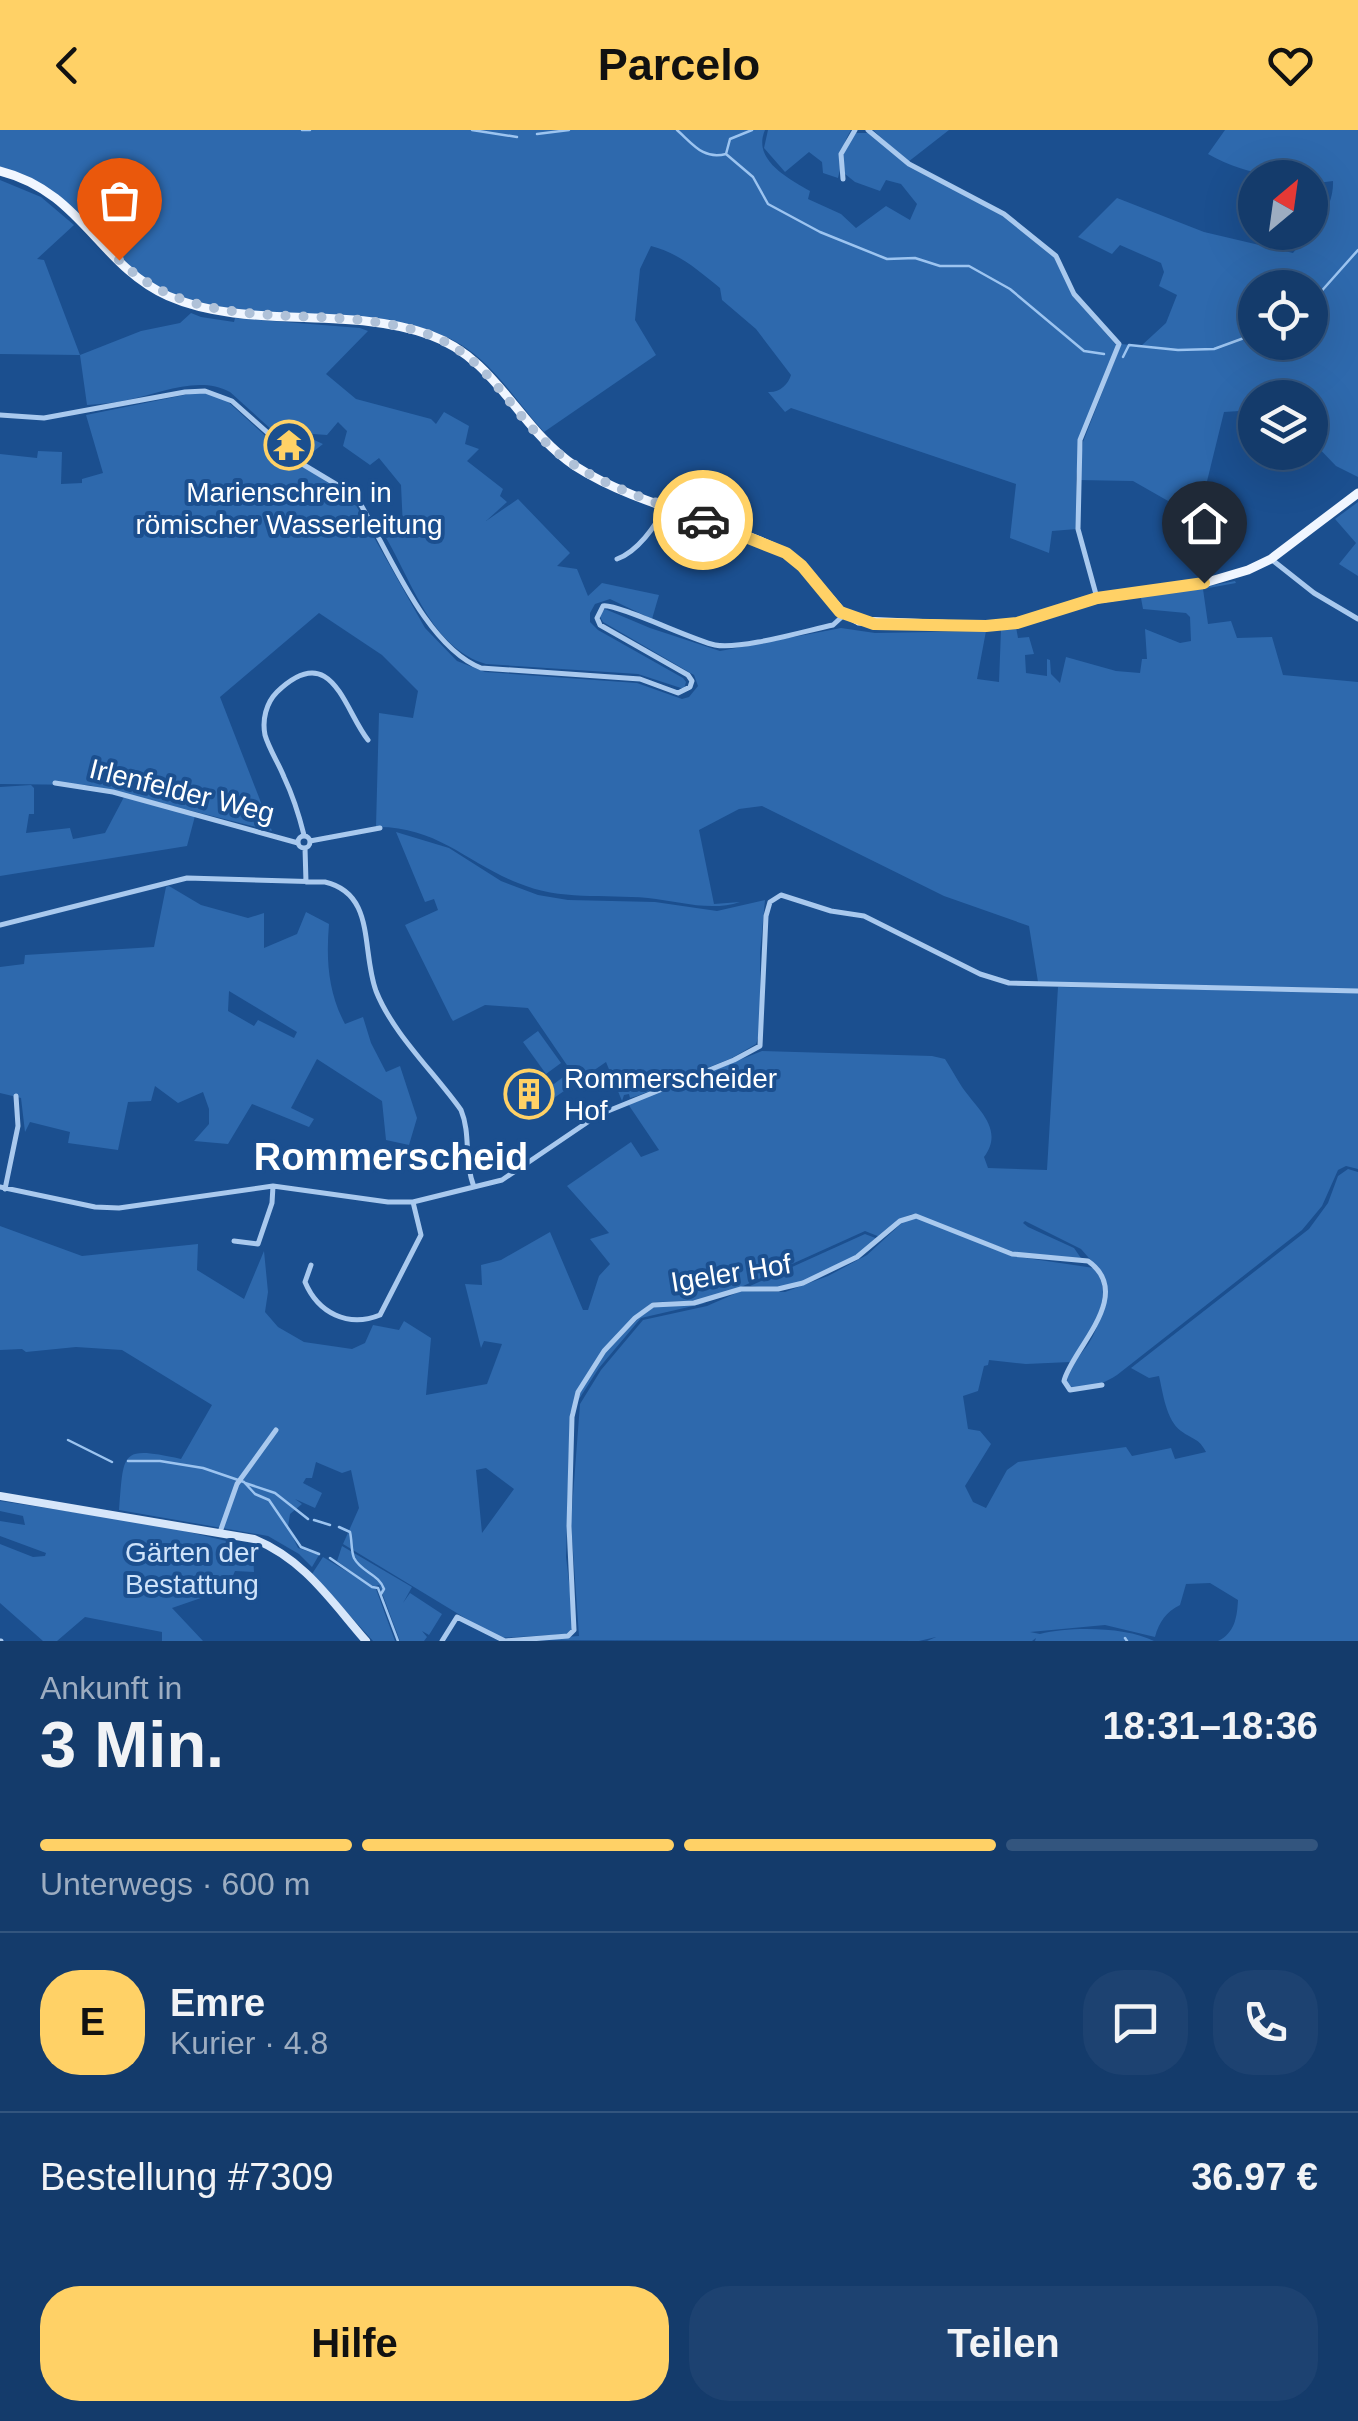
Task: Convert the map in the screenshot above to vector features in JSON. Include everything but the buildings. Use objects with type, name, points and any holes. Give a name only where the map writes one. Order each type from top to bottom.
[{"type":"main road","points":[[0,171],[31,181],[60,199],[132,272],[170,297],[231,310],[416,330],[459,350],[490,375],[540,436],[568,461],[602,480],[786,553],[845,614],[866,623],[1017,623],[1097,598],[1204,583],[1271,559],[1358,493]]},
{"type":"main road","points":[[0,1496],[254,1539],[290,1557],[310,1573],[366,1641]]},
{"type":"street","points":[[843,178],[841,154],[854,130]]},
{"type":"street","points":[[868,130],[909,164],[1004,214],[1056,256],[1074,294],[1119,344],[1080,440],[1078,528],[1097,598]]},
{"type":"street","points":[[0,415],[44,418],[205,390],[232,400],[304,465],[348,492],[361,505],[428,623],[457,656],[481,668],[640,680],[678,694],[690,687],[688,675],[600,625],[597,618],[603,606],[611,604],[642,620],[720,646],[833,625],[845,614]]},
{"type":"street","points":[[617,558],[626,556],[655,524],[665,505]]},
{"type":"street","points":[[1271,559],[1314,593],[1358,620]]},
{"type":"street","points":[[368,740],[341,690],[332,682],[303,675],[271,698],[265,714],[265,734],[307,838],[380,828]]},
{"type":"street","name":"Irlenfelder Weg","points":[[55,782],[113,792],[298,843],[304,848],[307,838],[299,837],[298,843]]},
{"type":"street","points":[[304,848],[306,882]]},
{"type":"street","points":[[0,926],[188,878],[342,886],[360,908],[370,973],[385,1011],[461,1110],[468,1126],[473,1184]]},
{"type":"street","points":[[16,1096],[18,1126],[2,1188],[72,1205],[119,1208],[273,1186],[414,1202],[509,1176],[598,1115],[760,1046],[766,916],[770,902],[780,895],[830,911],[864,916],[980,974],[1009,983],[1358,992]]},
{"type":"street","points":[[234,1241],[258,1244],[272,1203],[273,1186]]},
{"type":"street","points":[[311,1265],[305,1282],[312,1300],[349,1321],[380,1315],[421,1236],[414,1202]]},
{"type":"street","name":"Igeler Hof","points":[[442,1641],[457,1617],[505,1641],[568,1636],[574,1630],[569,1526],[575,1402],[604,1351],[634,1318],[653,1305],[694,1303],[740,1289],[803,1283],[856,1257],[900,1221],[916,1216],[1012,1254],[1088,1262],[1097,1268],[1104,1285],[1097,1325],[1067,1368],[1064,1381],[1070,1390],[1102,1385]]},
{"type":"street","points":[[220,1532],[237,1484],[276,1430]]},
{"type":"green space","points":[[0,130],[765,130],[762,141],[768,159],[810,191],[808,199],[841,214],[856,228],[886,206],[910,220],[917,204],[901,184],[886,180],[880,191],[845,174],[842,157],[850,137],[869,133],[909,165],[1004,214],[1057,257],[1073,296],[1117,346],[1081,441],[1076,479],[1077,529],[1052,531],[1049,553],[1010,538],[1016,484],[791,408],[785,412],[768,392],[782,388],[791,375],[756,329],[722,300],[720,288],[688,263],[661,249],[651,246],[640,269],[635,320],[656,355],[544,432],[483,362],[442,335],[367,318],[242,310],[169,292],[125,262],[52,192],[29,178],[0,168]]},
{"type":"green space","points":[[768,130],[851,130],[838,178],[823,173],[822,162],[809,152],[785,172],[764,148]]},
{"type":"green space","points":[[873,130],[949,130],[908,162]]},
{"type":"green space","points":[[1225,130],[1358,130],[1358,477],[1328,458],[1328,380],[1238,380],[1238,411],[1224,412],[1198,518],[1133,481],[1078,480],[1083,442],[1121,344],[1141,346],[1166,323],[1177,295],[1159,286],[1164,272],[1161,263],[1120,245],[1112,254],[1078,237],[1117,198],[1204,232],[1238,240],[1238,250],[1328,250],[1328,206],[1333,181],[1328,182],[1328,160],[1238,160],[1238,167],[1208,154]]},
{"type":"green space","points":[[0,180],[41,197],[74,225],[37,259],[44,260],[80,355],[0,354]]},
{"type":"green space","points":[[191,313],[234,322],[235,318],[368,331],[326,374],[356,399],[431,419],[436,424],[444,412],[469,426],[465,444],[479,449],[467,461],[503,489],[500,496],[507,502],[486,521],[518,499],[570,553],[557,566],[577,569],[588,596],[602,583],[659,595],[652,619],[610,599],[595,604],[590,622],[683,678],[684,689],[638,674],[486,664],[467,656],[451,644],[425,611],[385,536],[403,528],[401,485],[379,458],[370,465],[343,446],[347,431],[338,422],[327,435],[299,433],[323,444],[304,459],[230,392],[217,387],[192,385],[87,405],[80,355],[141,331],[180,323]]},
{"type":"green space","points":[[194,393],[225,399],[282,451],[353,500],[425,628],[457,661],[485,672],[637,683],[682,699],[689,697],[698,686],[694,675],[603,622],[599,615],[605,609],[720,651],[841,628],[875,633],[986,631],[977,679],[999,682],[1001,630],[1016,627],[1018,638],[1029,637],[1034,654],[1025,655],[1026,673],[1047,676],[1047,659],[1051,674],[1060,683],[1066,657],[1116,671],[1140,673],[1142,659],[1147,659],[1145,629],[1180,643],[1191,641],[1190,617],[1186,613],[1143,609],[1141,598],[1137,597],[1235,581],[1203,589],[1208,624],[1231,621],[1237,638],[1272,637],[1283,675],[1358,682],[1358,989],[1038,982],[1029,926],[944,896],[762,806],[739,809],[699,830],[714,904],[740,902],[706,906],[534,889],[434,839],[398,828],[376,827],[379,713],[413,718],[418,691],[382,655],[319,613],[220,697],[272,831],[89,785],[0,784],[0,454],[37,458],[38,451],[62,452],[61,484],[82,483],[82,479],[103,473],[86,415]]},
{"type":"green space","points":[[1358,502],[1358,576],[1339,564],[1356,543],[1335,519]]},
{"type":"green space","points":[[31,785],[34,814],[29,814],[26,833],[70,828],[73,839],[105,833],[124,797],[195,816],[187,846],[0,876],[0,787]]},
{"type":"green space","points":[[396,832],[449,848],[501,881],[538,895],[568,900],[655,902],[717,911],[765,900],[760,1032],[756,1044],[732,1058],[637,1096],[624,1095],[622,1101],[606,1062],[551,1100],[544,1094],[546,1090],[571,1071],[528,1008],[485,1005],[453,1021],[451,1018],[405,925],[438,910],[434,899],[425,902]]},
{"type":"green space","points":[[166,887],[201,905],[248,918],[264,913],[264,948],[297,934],[306,912],[329,924],[328,963],[335,1000],[345,1024],[363,1017],[386,1072],[400,1066],[417,1118],[409,1145],[386,1140],[382,1101],[317,1059],[291,1108],[314,1119],[309,1127],[252,1104],[228,1144],[194,1141],[209,1124],[203,1092],[178,1103],[155,1086],[151,1101],[128,1102],[118,1150],[68,1143],[70,1132],[30,1122],[25,1132],[21,1098],[0,1093],[0,967],[24,964],[25,955],[154,947]],"holes":[[[229,991],[297,1032],[294,1038],[258,1020],[254,1026],[228,1011]]]},
{"type":"green space","points":[[1058,987],[1358,993],[1358,1169],[1346,1166],[1338,1170],[1322,1206],[1302,1230],[1105,1381],[1086,1388],[1067,1385],[1071,1367],[1089,1343],[1100,1318],[1103,1274],[1081,1249],[1025,1221],[1028,1227],[1074,1248],[1083,1261],[1022,1255],[912,1214],[880,1237],[865,1231],[741,1287],[695,1301],[653,1302],[634,1317],[608,1349],[650,1307],[706,1303],[641,1318],[599,1368],[570,1413],[566,1557],[574,1624],[569,1634],[498,1638],[343,1544],[359,1508],[351,1470],[342,1473],[316,1462],[312,1478],[303,1483],[322,1493],[315,1508],[295,1499],[302,1504],[290,1514],[288,1527],[298,1548],[319,1555],[312,1567],[299,1554],[268,1536],[119,1510],[122,1475],[129,1458],[146,1453],[181,1459],[212,1405],[122,1350],[0,1350],[0,1226],[82,1256],[198,1244],[197,1270],[244,1299],[264,1251],[268,1292],[265,1312],[278,1327],[304,1342],[352,1349],[365,1343],[373,1325],[399,1330],[404,1321],[431,1338],[426,1395],[487,1384],[502,1344],[484,1341],[481,1348],[465,1284],[482,1285],[481,1265],[501,1260],[550,1232],[583,1310],[588,1310],[599,1276],[610,1264],[590,1239],[609,1233],[567,1186],[631,1142],[641,1157],[659,1150],[628,1104],[762,1051],[945,1059],[990,1128],[990,1147],[984,1157],[988,1168],[1047,1170]],"holes":[[[486,1468],[514,1489],[482,1533],[476,1470]]]},
{"type":"green space","points":[[538,1031],[561,1063],[546,1074],[523,1042]]},
{"type":"green space","points":[[1348,1169],[1358,1172],[1358,1641],[1218,1641],[1232,1629],[1238,1600],[1210,1583],[1186,1584],[1180,1605],[1164,1618],[1155,1637],[1105,1625],[1030,1632],[1098,1629],[1154,1641],[927,1641],[936,1637],[919,1641],[518,1640],[579,1636],[571,1522],[580,1404],[601,1370],[643,1320],[707,1306],[741,1291],[785,1292],[828,1276],[867,1255],[904,1221],[917,1218],[1012,1256],[1094,1268],[1101,1280],[1101,1304],[1070,1362],[1026,1364],[989,1360],[978,1391],[963,1396],[968,1429],[980,1431],[991,1444],[965,1486],[973,1502],[986,1508],[1007,1470],[1018,1462],[1126,1447],[1132,1456],[1171,1448],[1175,1459],[1206,1452],[1172,1420],[1159,1376],[1149,1378],[1131,1368],[1309,1229],[1328,1203],[1338,1176]]},
{"type":"green space","points":[[865,1234],[878,1239],[820,1275],[783,1287],[750,1286]]},
{"type":"green space","name":"Gärten der Bestattung","points":[[0,1501],[159,1525],[235,1543],[239,1550],[253,1555],[254,1572],[235,1571],[227,1589],[172,1608],[203,1641],[162,1641],[162,1632],[85,1617],[57,1641],[43,1641],[0,1603],[0,1544],[33,1557],[46,1553],[0,1536],[0,1521],[25,1525],[23,1516],[0,1511]]},
{"type":"green space","points":[[342,1546],[412,1587],[403,1603],[410,1593],[442,1614],[429,1635],[422,1631],[427,1637],[424,1641],[400,1641],[379,1585],[373,1587],[337,1561]]},
{"type":"green space","points":[[323,1557],[376,1589],[395,1641],[373,1641],[312,1574]]},
{"type":"waterway","points":[[302,130],[310,130]]},
{"type":"waterway","points":[[472,130],[517,137]]},
{"type":"waterway","points":[[537,134],[569,130]]},
{"type":"waterway","points":[[677,130],[705,153],[726,154],[753,177],[768,204],[820,232],[887,259],[915,258],[940,266],[969,266],[1010,289],[1084,351],[1104,354]]},
{"type":"waterway","points":[[726,154],[730,139],[752,130]]},
{"type":"waterway","points":[[1328,284],[1358,250]]},
{"type":"waterway","points":[[1123,357],[1129,345],[1214,349],[1238,340]]},
{"type":"waterway","points":[[68,1440],[112,1462]]},
{"type":"waterway","points":[[128,1461],[203,1468],[244,1482],[255,1494],[269,1500],[301,1547],[319,1554]]},
{"type":"waterway","points":[[245,1483],[275,1493],[308,1519]]},
{"type":"waterway","points":[[314,1520],[330,1525]]},
{"type":"waterway","points":[[339,1527],[350,1532],[354,1558],[382,1584],[381,1594]]},
{"type":"waterway","points":[[330,1558],[378,1588],[398,1641]]},
{"type":"way so far","points":[[119,260],[154,288],[192,304],[391,325],[441,339],[483,368],[540,436],[574,465],[703,520]]},
{"type":"place","name":"Marienschrein in römischer Wasserleitung","points":[[289,445]]},
{"type":"place","name":"Rommerscheider Hof","points":[[529,1094]]},
{"type":"district","name":"Rommerscheid","points":[[391,1157]]},
{"type":"route","points":[[703,520],[786,553],[802,566],[840,612],[874,624],[1017,623],[1097,598],[1204,583]]}]
